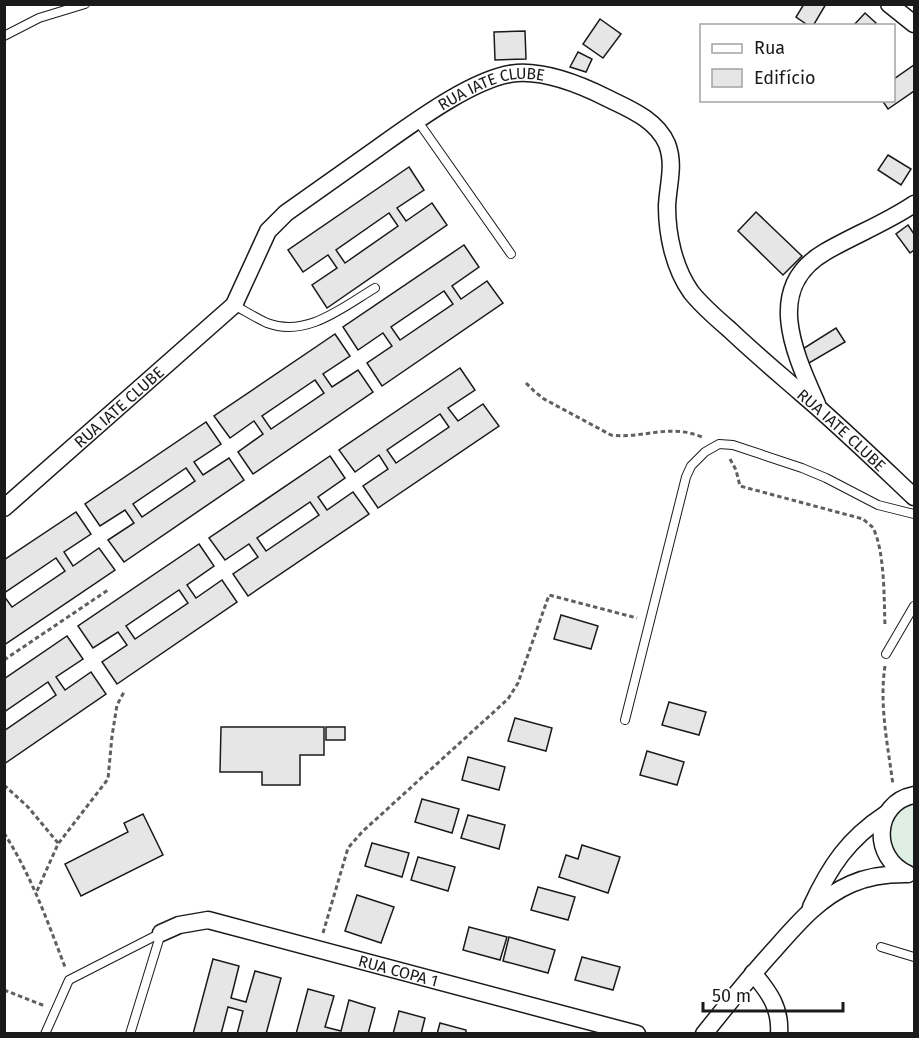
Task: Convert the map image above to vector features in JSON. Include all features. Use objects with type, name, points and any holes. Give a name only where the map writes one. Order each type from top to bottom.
[{"type":"street","points":[[889,4],[915,24]]},
{"type":"street","name":"RUA IATE CLUBE","points":[[4,508],[234,305],[268,231],[286,213],[417,120],[468,90],[514,73],[553,77],[603,96],[641,115],[655,126],[666,141],[670,154],[672,171],[667,205],[668,230],[673,252],[690,291],[705,308],[915,496]]},
{"type":"street","points":[[818,407],[791,338],[788,304],[798,276],[808,264],[823,253],[915,204]]},
{"type":"street","points":[[910,875],[891,863],[883,848],[881,831],[891,809],[915,780]]},
{"type":"street","points":[[810,910],[831,867],[861,831],[909,796],[915,795]]},
{"type":"street","points":[[704,1034],[753,973],[810,910],[831,894],[853,883],[879,875],[910,875]]},
{"type":"street","name":"RUA COPA 1","points":[[161,933],[179,925],[208,920],[637,1034]]},
{"type":"street","points":[[753,973],[768,991],[777,1008],[780,1023],[779,1034]]},
{"type":"lane","points":[[4,36],[39,18],[85,4]]},
{"type":"lane","points":[[417,120],[511,254]]},
{"type":"lane","points":[[234,305],[269,323],[302,327],[330,315],[375,288]]},
{"type":"lane","points":[[625,720],[686,477],[691,466],[705,452],[719,444],[732,445],[802,468],[878,505],[915,514]]},
{"type":"lane","points":[[886,654],[915,606]]},
{"type":"lane","points":[[45,1034],[69,980],[161,933]]},
{"type":"lane","points":[[130,1034],[161,933]]},
{"type":"lane","points":[[881,947],[915,957]]},
{"type":"path","points":[[526,383],[544,399],[611,435],[674,431],[692,433],[719,444],[736,470],[740,486],[855,516],[863,519],[872,527],[877,540],[884,582],[886,654],[883,680],[884,720],[891,809]]},
{"type":"path","points":[[4,660],[108,590]]},
{"type":"path","points":[[318,949],[348,848],[362,832],[508,699],[518,683],[549,595],[650,621]]},
{"type":"path","points":[[37,891],[58,844],[108,779],[117,705],[124,692]]},
{"type":"path","points":[[4,785],[28,807],[58,844]]},
{"type":"path","points":[[4,833],[21,859],[37,891],[69,980]]},
{"type":"path","points":[[4,990],[56,1010]]},
{"type":"green space","points":[[914,800],[914,871],[904,867],[889,848],[888,823],[894,813]]},
{"type":"building","points":[[804,4],[826,4],[814,24],[806,24],[796,17]]},
{"type":"building","points":[[865,13],[876,23],[875,24],[855,24]]},
{"type":"building","points":[[600,19],[621,34],[603,58],[583,44]]},
{"type":"building","points":[[525,31],[526,59],[495,60],[494,32]]},
{"type":"building","points":[[578,52],[592,59],[586,72],[570,67]]},
{"type":"building","points":[[914,65],[914,91],[888,109],[883,102],[895,102],[895,78]]},
{"type":"building","points":[[888,155],[911,169],[901,185],[878,170]]},
{"type":"building","points":[[409,167],[424,190],[397,208],[406,221],[432,203],[447,225],[327,308],[312,285],[337,268],[328,255],[303,272],[288,250]],"holes":[[[389,213],[398,226],[345,263],[336,250]]]},
{"type":"building","points":[[756,212],[802,256],[783,275],[738,231]]},
{"type":"building","points":[[908,225],[914,234],[914,250],[910,253],[896,234]]},
{"type":"building","points":[[464,245],[479,267],[452,286],[461,299],[487,281],[503,303],[382,386],[367,363],[392,346],[383,333],[358,350],[343,327]],"holes":[[[444,291],[453,304],[400,340],[391,327]]]},
{"type":"building","points":[[836,328],[845,342],[809,363],[801,350]]},
{"type":"building","points":[[335,334],[350,356],[323,374],[332,387],[358,370],[373,392],[253,474],[238,452],[263,434],[254,421],[230,438],[214,416]],"holes":[[[315,380],[324,393],[271,429],[262,416]]]},
{"type":"building","points":[[460,368],[475,390],[448,408],[458,421],[483,404],[499,426],[378,508],[363,486],[388,469],[379,455],[355,472],[339,450]],"holes":[[[440,414],[449,427],[396,463],[387,450]]]},
{"type":"building","points":[[206,422],[221,444],[194,462],[203,475],[229,458],[244,480],[124,562],[108,540],[134,523],[125,510],[100,526],[85,504]],"holes":[[[186,468],[195,481],[142,517],[133,504]]]},
{"type":"building","points":[[330,456],[345,478],[318,497],[327,510],[353,492],[369,514],[248,596],[233,574],[258,557],[249,544],[225,560],[209,538]],"holes":[[[310,502],[319,515],[266,551],[257,538]]]},
{"type":"building","points":[[76,512],[91,534],[64,552],[73,566],[99,548],[115,570],[4,645],[4,596],[12,607],[65,571],[56,558],[4,593],[4,560]]},
{"type":"building","points":[[199,544],[214,566],[187,585],[196,598],[222,580],[237,602],[117,684],[102,662],[127,645],[118,632],[93,648],[78,626]],"holes":[[[179,590],[188,603],[135,639],[126,626]]]},
{"type":"building","points":[[561,615],[598,626],[591,649],[554,639]]},
{"type":"building","points":[[67,636],[83,659],[56,677],[65,690],[91,672],[106,694],[4,764],[4,731],[56,695],[48,682],[4,712],[4,679]]},
{"type":"building","points":[[669,702],[706,712],[699,735],[662,725]]},
{"type":"building","points":[[515,718],[552,728],[546,751],[508,741]]},
{"type":"building","points":[[221,727],[324,727],[324,755],[300,755],[300,785],[262,785],[262,772],[220,772]]},
{"type":"building","points":[[326,727],[345,727],[345,740],[326,740]]},
{"type":"building","points":[[647,751],[684,762],[677,785],[640,775]]},
{"type":"building","points":[[468,757],[505,767],[499,790],[462,780]]},
{"type":"building","points":[[422,799],[459,809],[452,833],[415,822]]},
{"type":"building","points":[[143,814],[163,855],[81,896],[65,864],[128,832],[124,823]]},
{"type":"building","points":[[468,815],[505,825],[499,849],[461,838]]},
{"type":"building","points":[[372,843],[409,853],[402,877],[365,866]]},
{"type":"building","points":[[582,845],[620,857],[608,893],[559,877],[566,855],[578,859]]},
{"type":"building","points":[[418,857],[455,867],[448,891],[411,880]]},
{"type":"building","points":[[538,887],[575,897],[568,920],[531,910]]},
{"type":"building","points":[[357,895],[394,907],[381,943],[345,931]]},
{"type":"building","points":[[469,927],[507,937],[500,960],[463,950]]},
{"type":"building","points":[[509,937],[555,950],[548,973],[503,961]]},
{"type":"building","points":[[582,957],[620,967],[613,990],[575,980]]},
{"type":"building","points":[[213,959],[239,966],[231,998],[246,1002],[255,971],[281,978],[266,1034],[237,1034],[243,1011],[228,1007],[221,1034],[193,1034]]},
{"type":"building","points":[[308,989],[334,996],[325,1027],[341,1031],[349,1000],[375,1008],[368,1034],[296,1034]]},
{"type":"building","points":[[399,1011],[425,1018],[421,1034],[393,1034]]},
{"type":"building","points":[[440,1023],[466,1030],[466,1034],[437,1034]]}]
